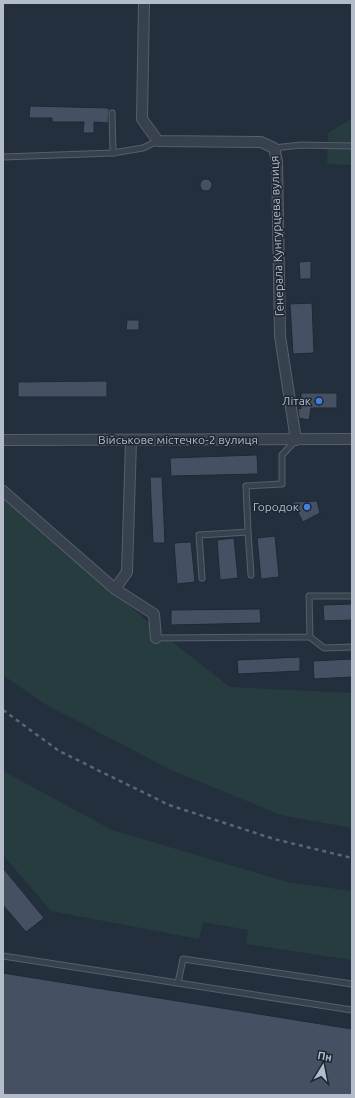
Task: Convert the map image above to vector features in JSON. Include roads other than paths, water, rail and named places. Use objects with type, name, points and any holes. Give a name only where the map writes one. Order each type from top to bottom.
[{"type":"street","points":[[144,3],[142,119],[158,141]]},
{"type":"street","name":"Генерала Кунгурцева вулиця","points":[[158,141],[261,142],[274,148],[277,161],[280,336],[296,440]]},
{"type":"street","name":"Військове містечко-2 вулиця","points":[[3,440],[131,441],[352,439]]},
{"type":"street","points":[[115,589],[127,572],[131,441]]},
{"type":"street","points":[[3,491],[115,589],[154,614],[156,638]]},
{"type":"lane","points":[[112,113],[113,153]]},
{"type":"lane","points":[[3,157],[113,153],[143,148],[158,141]]},
{"type":"lane","points":[[274,148],[301,145],[352,146]]},
{"type":"lane","points":[[251,575],[246,486],[282,484],[282,455],[296,440]]},
{"type":"lane","points":[[202,578],[199,535],[248,532]]},
{"type":"lane","points":[[310,637],[309,596],[352,596]]},
{"type":"lane","points":[[156,638],[310,637],[324,648],[352,647]]},
{"type":"lane","points":[[3,956],[352,1010]]},
{"type":"lane","points":[[178,983],[183,959],[352,984]]},
{"type":"railway","points":[[3,710],[59,751],[169,805],[274,839],[352,858]]},
{"type":"place","name":"Літак","points":[[319,401]]},
{"type":"place","name":"Городок","points":[[307,507]]}]
